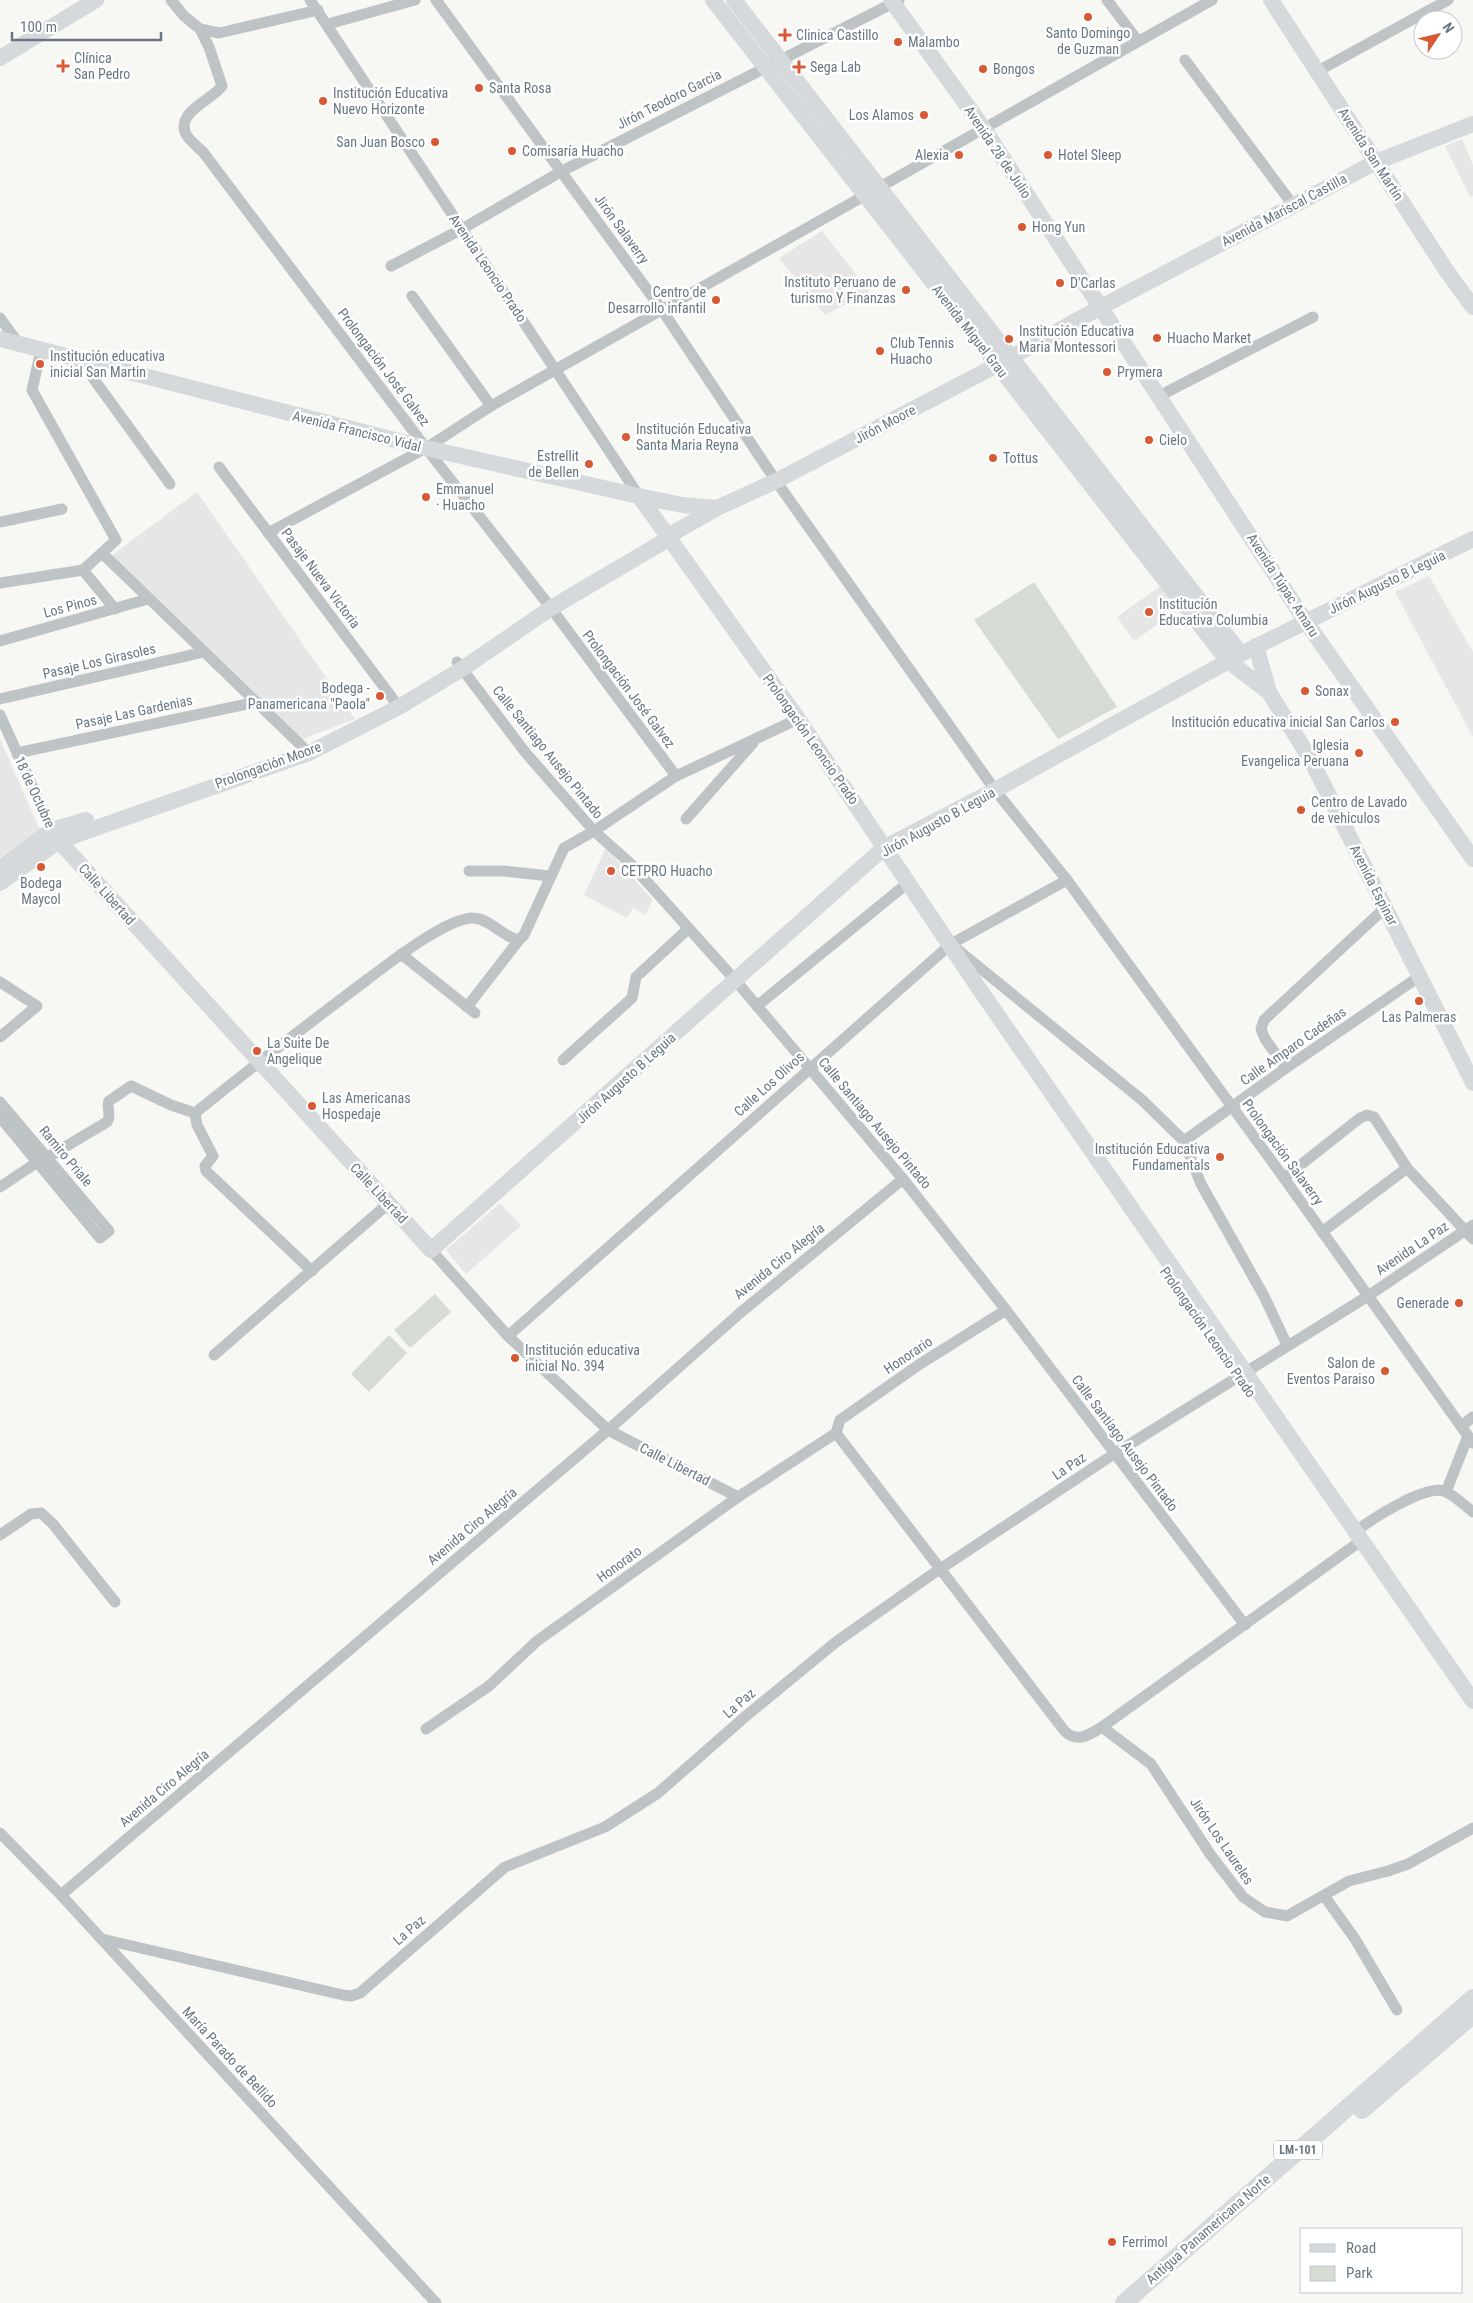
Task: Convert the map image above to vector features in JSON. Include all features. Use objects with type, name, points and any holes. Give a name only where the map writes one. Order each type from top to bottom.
[{"type":"main road","name":"Antigua Panamericana Norte","points":[[1124,2303],[1170,2270],[1378,2088],[1465,2016],[1473,1998]]},
{"type":"main road","name":"Antigua Panamericana Norte","points":[[1142,2303],[1170,2270]]},
{"type":"street","points":[[0,45],[76,3],[96,0]]},
{"type":"street","name":"Prolongación José Galvez","points":[[171,0],[184,16],[200,29],[209,47],[222,86],[218,92],[188,114],[184,123],[185,132],[238,198],[676,776]]},
{"type":"street","name":"Avenida Leoncio Prado","points":[[310,0],[328,24],[639,496],[668,536]]},
{"type":"street","points":[[328,24],[415,0]]},
{"type":"street","name":"Jirón Salaverry","points":[[436,0],[662,310],[776,481],[995,790]]},
{"type":"street","name":"Avenida Miguel Grau","points":[[713,0],[765,67],[872,193],[1235,657]]},
{"type":"street","name":"Avenida Miguel Grau","points":[[734,0],[780,59],[872,193]]},
{"type":"street","points":[[1108,0],[1138,41]]},
{"type":"street","points":[[268,533],[426,448],[491,406],[1212,0]]},
{"type":"street","name":"Avenida San Martín","points":[[1271,0],[1473,307]]},
{"type":"street","points":[[1318,72],[1448,0]]},
{"type":"street","name":"Jirón Teodoro Garcia","points":[[391,266],[462,229],[562,171],[894,1]]},
{"type":"street","name":"Avenida 28 de Julio","points":[[894,1],[984,129],[1101,307]]},
{"type":"street","points":[[0,58],[76,3]]},
{"type":"street","points":[[200,29],[220,33],[318,10]]},
{"type":"street","points":[[1186,60],[1293,205]]},
{"type":"street","name":"Avenida Mariscal Castilla","points":[[1101,307],[1376,162],[1473,124]]},
{"type":"street","points":[[412,296],[491,406]]},
{"type":"street","name":"Jirón Moore","points":[[547,605],[663,542],[668,536],[717,508],[776,481],[1004,361],[1101,307]]},
{"type":"street","name":"Avenida Túpac Amaru","points":[[1101,307],[1306,622],[1473,859]]},
{"type":"street","points":[[1159,396],[1313,317]]},
{"type":"street","points":[[0,318],[19,344]]},
{"type":"street","name":"Avenida Francisco Vidal","points":[[0,338],[426,448],[682,505],[717,508]]},
{"type":"street","points":[[0,583],[83,570],[116,540],[32,390],[41,350]]},
{"type":"street","points":[[92,363],[93,378],[170,484]]},
{"type":"street","name":"Pasaje Nueva Victoria","points":[[220,467],[397,704]]},
{"type":"street","points":[[0,522],[62,509]]},
{"type":"street","name":"Prolongación Leoncio Prado","points":[[668,536],[798,719],[1242,1374],[1473,1700]]},
{"type":"street","name":"Jirón Augusto B Leguia","points":[[431,1250],[885,847],[995,790],[1256,646],[1472,542]]},
{"type":"street","points":[[102,553],[306,750]]},
{"type":"street","points":[[83,570],[115,610]]},
{"type":"street","name":"Los Pinos","points":[[0,641],[115,610],[148,599]]},
{"type":"street","name":"Prolongación Moore","points":[[0,868],[56,836],[306,750],[397,704],[459,666],[547,605]]},
{"type":"street","name":"Avenida Espinar","points":[[1256,646],[1269,692]]},
{"type":"street","name":"Pasaje Los Girasoles","points":[[0,699],[204,652]]},
{"type":"street","name":"Avenida Espinar","points":[[1235,657],[1269,692],[1312,762],[1473,1082]]},
{"type":"street","name":"Calle Santiago Ausejo Pintado","points":[[459,666],[526,752],[594,831],[631,864],[736,981],[903,1180],[1006,1310],[1245,1625]]},
{"type":"street","name":"Pasaje Las Gardenias","points":[[17,753],[257,702]]},
{"type":"street","name":"18 de Octubre","points":[[0,715],[56,836]]},
{"type":"street","points":[[401,954],[471,1010],[519,940],[524,936],[564,848],[594,831],[676,776],[798,719]]},
{"type":"street","points":[[686,819],[756,740]]},
{"type":"street","name":"Prolongación Salaverry","points":[[995,790],[1067,880],[1284,1178],[1471,1440]]},
{"type":"street","name":"Prolongación Moore","points":[[0,883],[56,836]]},
{"type":"street","name":"Calle Libertad","points":[[56,836],[258,1062],[389,1202],[508,1336],[608,1430],[738,1497]]},
{"type":"street","points":[[469,871],[504,871],[550,876]]},
{"type":"street","name":"Calle Los Olivos","points":[[508,1336],[951,944],[1067,880]]},
{"type":"street","points":[[757,1006],[909,882]]},
{"type":"street","points":[[1286,1068],[1264,1039],[1261,1029],[1264,1020],[1386,907]]},
{"type":"street","points":[[195,1113],[258,1062],[401,954],[446,927],[471,918],[481,919],[513,939],[519,940]]},
{"type":"street","points":[[563,1060],[632,998],[636,977],[688,929]]},
{"type":"street","name":"Prolongación Leoncio Prado","points":[[951,944],[1142,1100],[1184,1141],[1201,1184],[1264,1296],[1286,1345]]},
{"type":"street","name":"Calle Amparo Cadeñas","points":[[1184,1141],[1420,976]]},
{"type":"street","points":[[0,982],[38,1006],[0,1037]]},
{"type":"street","points":[[0,1187],[107,1122],[110,1116],[107,1104],[109,1101],[131,1086],[171,1105],[195,1113]]},
{"type":"street","name":"Ramiro Priale","points":[[0,1102],[105,1234]]},
{"type":"street","points":[[195,1113],[197,1125],[213,1156],[205,1166],[206,1171],[312,1271]]},
{"type":"street","points":[[1284,1178],[1360,1118],[1366,1115],[1374,1117],[1407,1168],[1469,1227],[1473,1239]]},
{"type":"street","name":"Ramiro Priale","points":[[0,1117],[44,1159]]},
{"type":"street","points":[[1322,1232],[1407,1168]]},
{"type":"street","name":"Avenida Ciro Alegría","points":[[61,1895],[608,1430],[740,1313],[903,1180]]},
{"type":"street","points":[[214,1355],[389,1202]]},
{"type":"street","name":"Avenida La Paz","points":[[1368,1296],[1469,1227]]},
{"type":"street","name":"La Paz","points":[[102,1939],[343,1995],[351,1996],[360,1993],[504,1867],[605,1827],[658,1793],[746,1716],[836,1642],[941,1569],[1114,1454],[1286,1345],[1368,1296]]},
{"type":"street","name":"Honorario","points":[[836,1433],[840,1420],[920,1364],[1006,1310]]},
{"type":"street","points":[[1461,1426],[1473,1417]]},
{"type":"street","points":[[836,1433],[1066,1732],[1074,1737],[1082,1738],[1102,1727],[1245,1625],[1358,1539],[1376,1516],[1404,1502],[1433,1492],[1446,1492],[1473,1512]]},
{"type":"street","name":"Honorato","points":[[426,1729],[489,1686],[537,1641],[738,1497],[836,1433]]},
{"type":"street","points":[[1446,1492],[1471,1440]]},
{"type":"street","points":[[0,1535],[30,1514],[41,1514],[53,1524],[115,1602]]},
{"type":"street","name":"Prolongación Leoncio Prado","points":[[1358,1539],[1473,1715]]},
{"type":"street","name":"Jirón Los Laureles","points":[[1102,1727],[1151,1764],[1181,1806],[1210,1854],[1243,1898],[1265,1912],[1287,1916],[1325,1897],[1348,1881],[1388,1872],[1408,1864],[1473,1828]]},
{"type":"street","name":"María Parado de Bellido","points":[[0,1833],[102,1939],[436,2303]]},
{"type":"street","points":[[1325,1897],[1355,1939],[1397,2010]]},
{"type":"shaded area","points":[[1462,139],[1473,165],[1473,196],[1470,197],[1445,146]]},
{"type":"shaded area","points":[[822,231],[870,292],[825,315],[779,258]]},
{"type":"shaded area","points":[[197,492],[355,719],[300,740],[111,556]]},
{"type":"shaded area","points":[[1429,576],[1473,652],[1473,737],[1395,592]]},
{"type":"shaded area","name":"Institución Educativa Columbia","points":[[1165,583],[1182,607],[1134,641],[1117,617]]},
{"type":"shaded area","points":[[0,739],[40,830],[0,857]]},
{"type":"shaded area","name":"CETPRO Huacho","points":[[606,848],[653,900],[645,915],[633,908],[627,918],[584,895]]},
{"type":"shaded area","points":[[500,1203],[521,1226],[466,1274],[446,1250]]},
{"type":"green space","points":[[1034,582],[1117,707],[1058,739],[974,620]]},
{"type":"green space","points":[[435,1294],[451,1312],[410,1348],[394,1330]]},
{"type":"green space","points":[[389,1335],[407,1353],[369,1392],[351,1374]]},
{"type":"place","name":"Santo Domingo de Guzman","points":[[1088,17]]},
{"type":"place","name":"Clinica Castillo","points":[[785,35]]},
{"type":"place","name":"Malambo","points":[[898,42]]},
{"type":"place","name":"Clínica San Pedro","points":[[63,66]]},
{"type":"place","name":"Sega Lab","points":[[799,67]]},
{"type":"place","name":"Bongos","points":[[983,69]]},
{"type":"place","name":"Santa Rosa","points":[[479,88]]},
{"type":"place","name":"Institución Educativa Nuevo Horizonte","points":[[323,101]]},
{"type":"place","name":"Los Alamos","points":[[924,115]]},
{"type":"place","name":"San Juan Bosco","points":[[435,142]]},
{"type":"place","name":"Comisaría Huacho","points":[[512,151]]},
{"type":"place","name":"Alexia","points":[[959,155]]},
{"type":"place","name":"Hotel Sleep","points":[[1048,155]]},
{"type":"place","name":"Hong Yun","points":[[1022,227]]},
{"type":"place","name":"D'Carlas","points":[[1060,283]]},
{"type":"place","name":"Instituto Peruano de turismo Y Finanzas","points":[[906,290]]},
{"type":"place","name":"Centro de Desarrollo infantil","points":[[716,300]]},
{"type":"place","name":"Huacho Market","points":[[1157,338]]},
{"type":"place","name":"Institución Educativa Maria Montessori","points":[[1009,339]]},
{"type":"place","name":"Club Tennis Huacho","points":[[880,351]]},
{"type":"place","name":"Institución educativa inicial San Martin","points":[[40,364]]},
{"type":"place","name":"Prymera","points":[[1107,372]]},
{"type":"place","name":"Institución Educativa Santa Maria Reyna","points":[[626,437]]},
{"type":"place","name":"Cielo","points":[[1149,440]]},
{"type":"place","name":"Tottus","points":[[993,458]]},
{"type":"place","name":"Estrellit de Bellen","points":[[589,464]]},
{"type":"place","name":"Emmanuel · Huacho","points":[[426,497]]},
{"type":"place","name":"Institución Educativa Columbia","points":[[1149,612]]},
{"type":"place","name":"Sonax","points":[[1305,691]]},
{"type":"place","name":"Bodega - Panamericana \"Paola\"","points":[[380,696]]},
{"type":"place","name":"Institución educativa inicial San Carlos","points":[[1395,722]]},
{"type":"place","name":"Iglesia Evangelica Peruana","points":[[1359,753]]},
{"type":"place","name":"Centro de Lavado de vehiculos","points":[[1301,810]]},
{"type":"place","name":"Bodega Maycol","points":[[41,867]]},
{"type":"place","name":"CETPRO Huacho","points":[[611,871]]},
{"type":"place","name":"Las Palmeras","points":[[1419,1001]]},
{"type":"place","name":"La Suite De Angelique","points":[[257,1051]]},
{"type":"place","name":"Las Americanas Hospedaje","points":[[312,1106]]},
{"type":"place","name":"Institución Educativa Fundamentals","points":[[1220,1157]]},
{"type":"place","name":"Generade","points":[[1459,1303]]},
{"type":"place","name":"Institución educativa inicial No. 394","points":[[515,1358]]},
{"type":"place","name":"Salon de Eventos Paraiso","points":[[1385,1371]]},
{"type":"place","name":"Ferrimol","points":[[1112,2242]]}]
